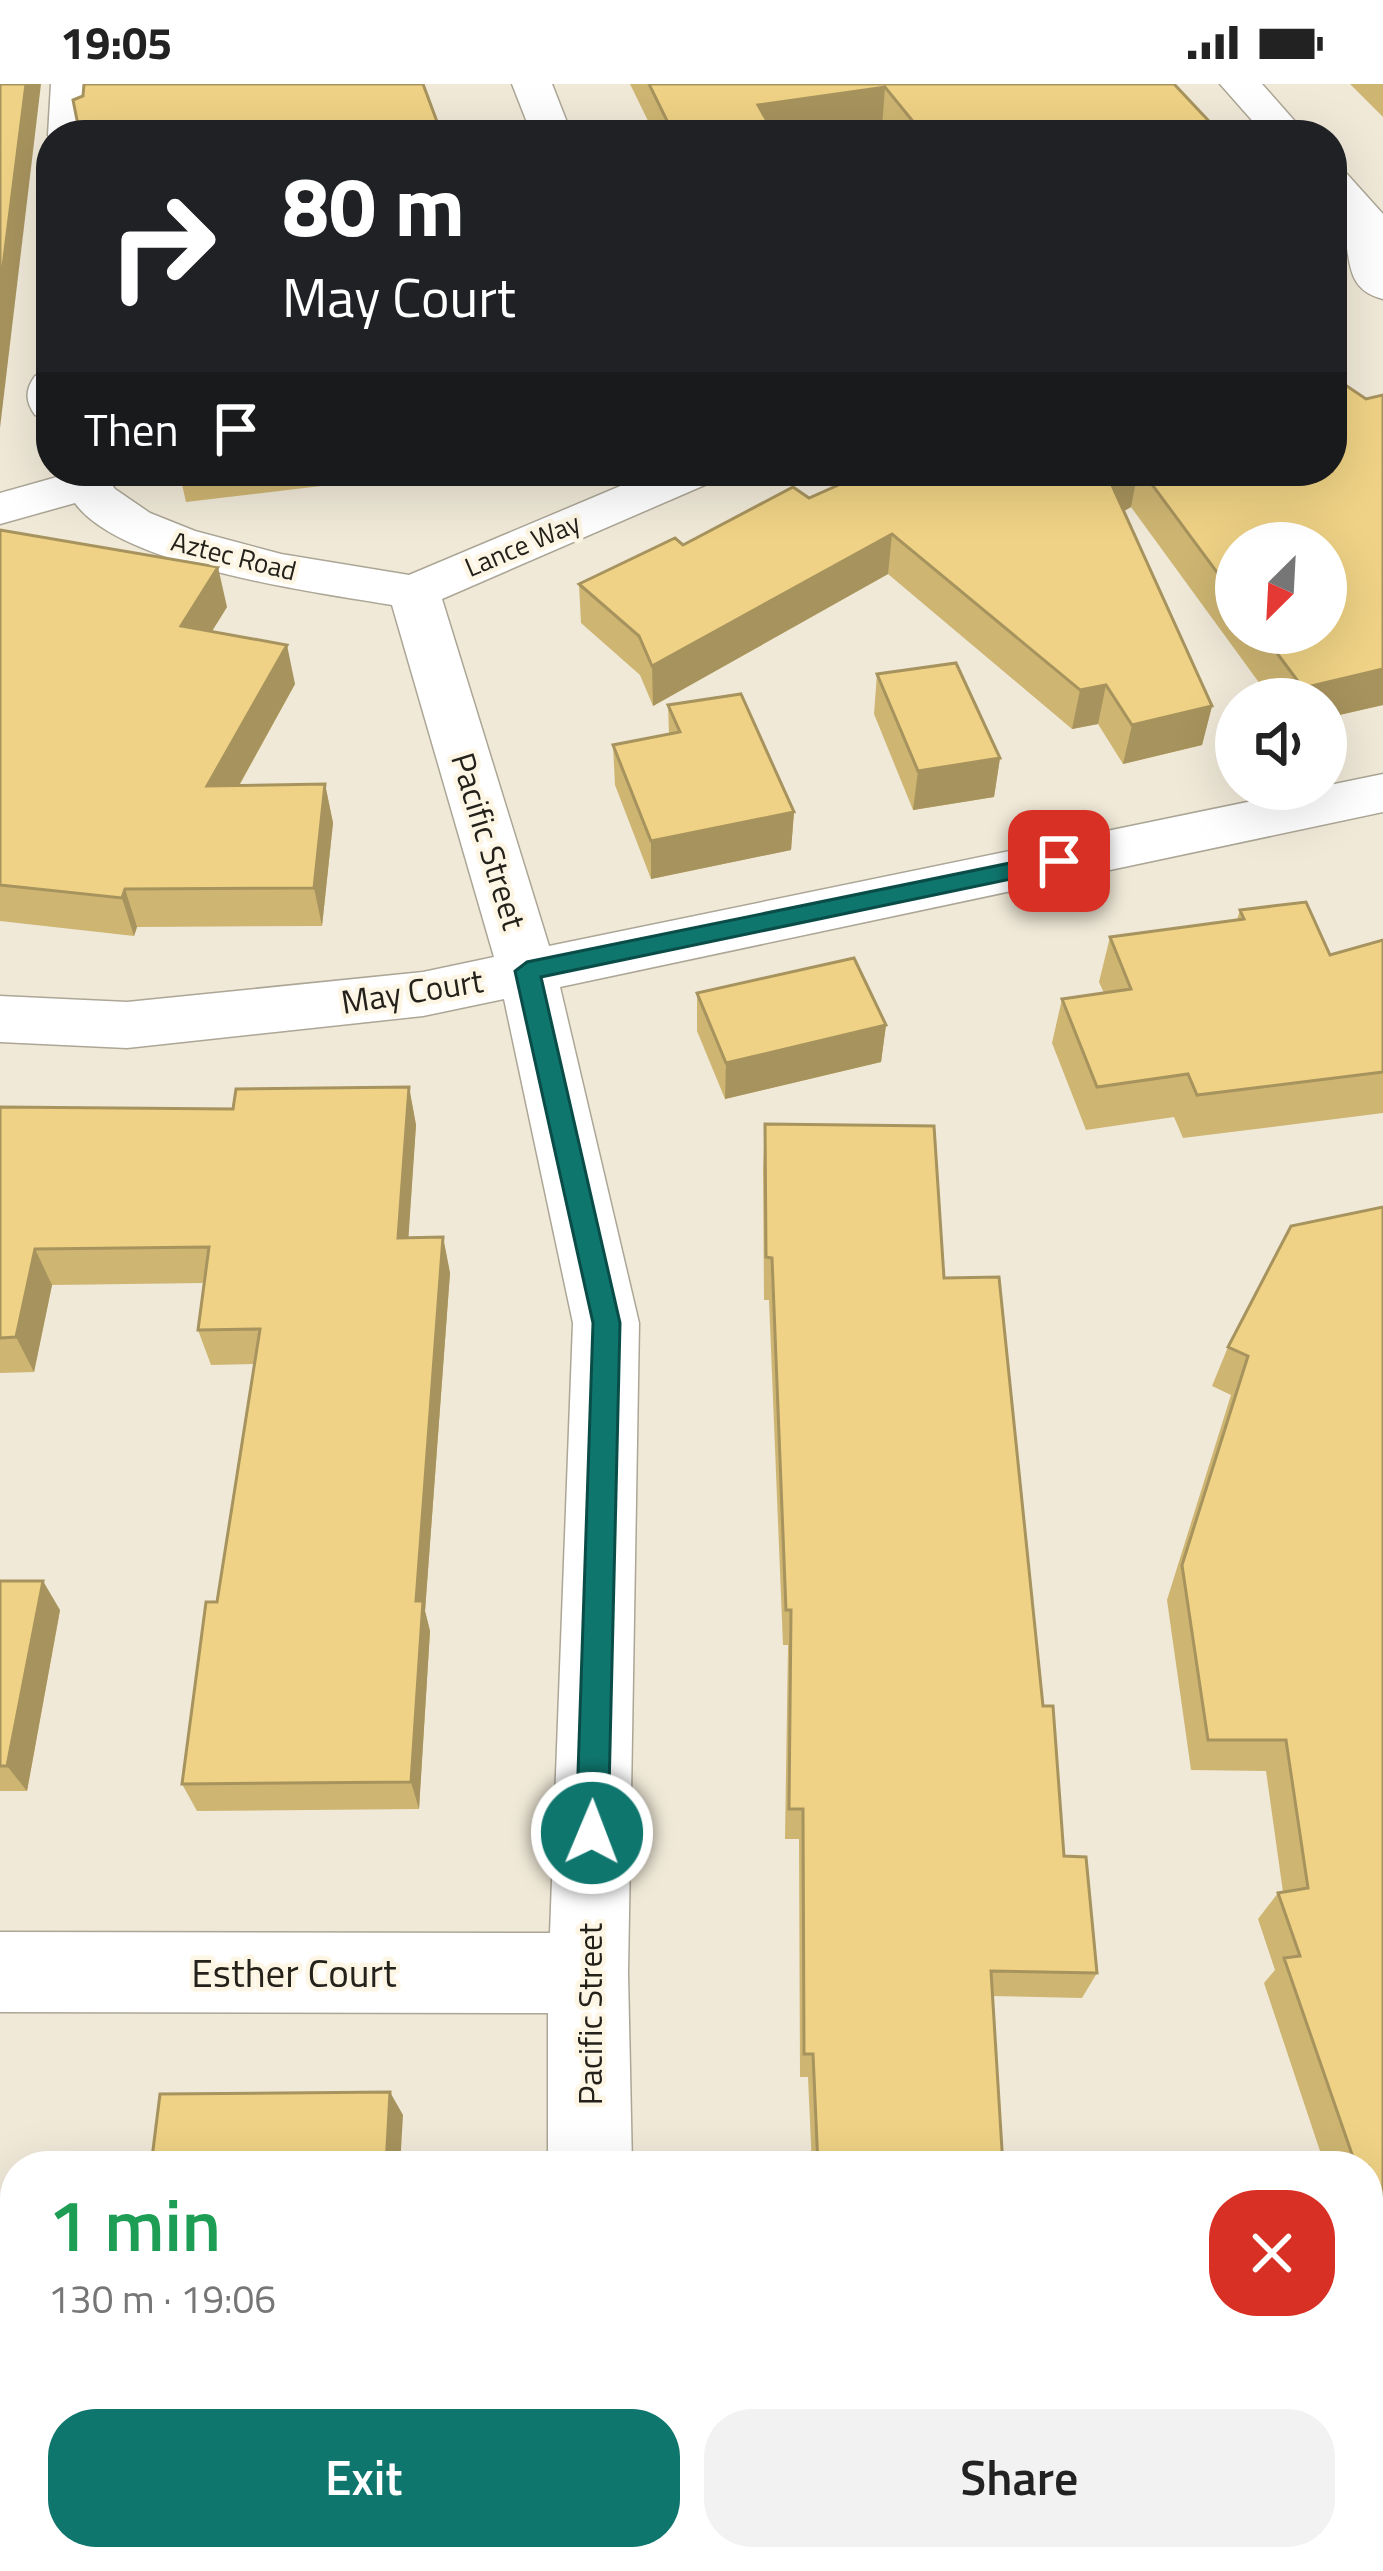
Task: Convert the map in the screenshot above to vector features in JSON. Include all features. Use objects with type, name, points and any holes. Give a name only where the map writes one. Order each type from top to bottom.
[{"type":"street","points":[[69,120],[71,84]]},
{"type":"street","points":[[532,84],[546,120]]},
{"type":"street","points":[[1240,84],[1273,120]]},
{"type":"street","points":[[1347,199],[1364,218],[1362,276]]},
{"type":"street","points":[[0,509],[59,486]]},
{"type":"street","name":"Aztec Road","points":[[90,486],[140,527],[196,550],[415,592]]},
{"type":"street","name":"Lance Way","points":[[415,592],[662,486]]},
{"type":"street","name":"Pacific Street","points":[[415,592],[527,971],[606,1323],[588,1972],[590,2151]]},
{"type":"street","name":"May Court","points":[[0,1019],[127,1025],[423,994],[1383,793]]},
{"type":"street","name":"Esther Court","points":[[0,1972],[588,1972]]},
{"type":"building","points":[[0,84],[26,84],[0,290]]},
{"type":"building","points":[[84,84],[423,84],[436,120],[77,120],[73,100],[83,96]]},
{"type":"building","points":[[649,84],[1174,84],[1208,120],[912,120],[885,87],[758,105],[766,120],[667,120]]},
{"type":"building","points":[[1347,386],[1366,399],[1383,395],[1383,669],[1345,678],[1296,678],[1278,654],[1347,654],[1347,522],[1215,522],[1215,570],[1153,486],[1347,486]]},
{"type":"building","points":[[836,486],[1112,486],[1212,706],[1132,725],[1106,685],[1080,690],[892,534],[652,666],[639,636],[579,584],[675,538],[683,545],[793,487],[809,498]]},
{"type":"building","points":[[0,530],[218,567],[181,626],[287,645],[207,786],[325,784],[314,888],[125,889],[122,898],[0,885]]},
{"type":"building","points":[[956,663],[1000,758],[918,771],[877,674]]},
{"type":"building","points":[[741,694],[794,812],[651,841],[613,745],[680,732],[668,705]]},
{"type":"building","points":[[1306,902],[1330,955],[1383,940],[1383,1072],[1197,1095],[1188,1074],[1097,1087],[1062,999],[1131,989],[1110,937],[1244,919],[1240,910]]},
{"type":"building","points":[[854,958],[886,1025],[726,1063],[697,993]]},
{"type":"building","points":[[409,1087],[398,1238],[443,1237],[416,1601],[423,1601],[411,1782],[182,1784],[206,1602],[217,1602],[260,1329],[198,1330],[209,1247],[35,1249],[16,1337],[0,1338],[0,1107],[233,1109],[236,1089]]},
{"type":"building","points":[[765,1124],[934,1126],[944,1278],[999,1277],[1043,1706],[1053,1706],[1064,1856],[1086,1857],[1097,1973],[991,1971],[1002,2151],[817,2151],[813,2054],[804,2054],[803,1809],[789,1809],[791,1610],[786,1610],[772,1258],[766,1257]]},
{"type":"building","points":[[1383,1207],[1383,2151],[1351,2151],[1284,1958],[1300,1956],[1278,1893],[1308,1888],[1286,1740],[1208,1740],[1182,1565],[1248,1356],[1228,1347],[1291,1226]]},
{"type":"building","points":[[0,1581],[43,1581],[7,1766],[0,1766]]},
{"type":"building","points":[[390,2092],[387,2151],[153,2151],[160,2094]]},
{"type":"route","points":[[592,1833],[606,1323],[527,971],[1059,861]]}]
